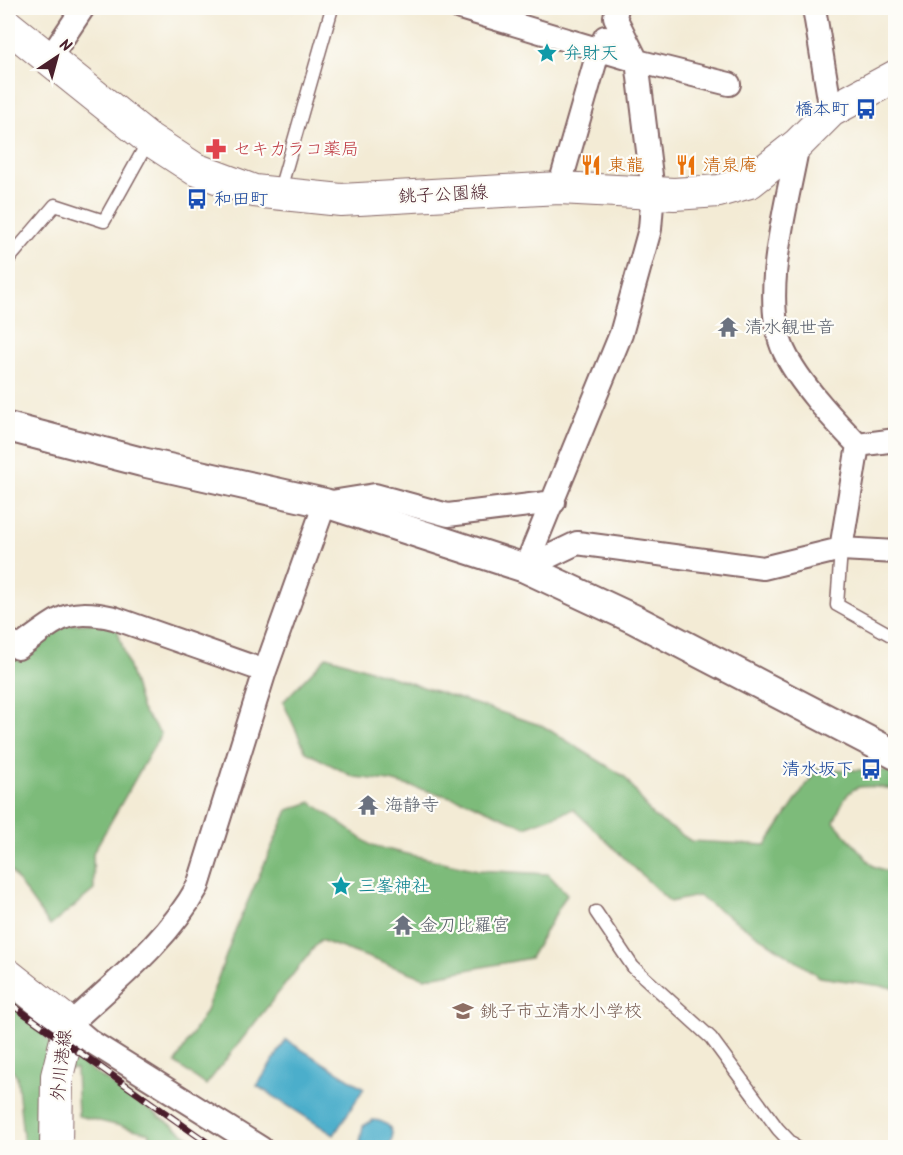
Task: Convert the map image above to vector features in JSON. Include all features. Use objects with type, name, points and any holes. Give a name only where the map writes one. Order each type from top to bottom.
[{"type":"main road","name":"銚子公園線","points":[[8,26],[150,140],[195,169],[225,183],[254,191],[341,200],[559,188],[653,192],[719,191],[750,182],[798,144],[831,111],[896,76]]},
{"type":"main road","name":"外川港線","points":[[8,975],[70,1024],[57,1076],[56,1148]]},
{"type":"street","points":[[49,59],[83,8]]},
{"type":"street","points":[[460,8],[637,61],[729,84]]},
{"type":"street","points":[[814,8],[831,111]]},
{"type":"street","points":[[559,188],[598,49],[616,12]]},
{"type":"street","points":[[525,568],[621,334],[650,229],[653,192],[637,61],[616,12]]},
{"type":"street","points":[[798,144],[773,291],[776,319],[784,351],[828,414],[858,445]]},
{"type":"street","points":[[8,427],[142,462],[326,503],[525,568],[634,619],[896,755]]},
{"type":"street","points":[[858,445],[896,440]]},
{"type":"street","points":[[841,549],[858,445]]},
{"type":"street","points":[[326,503],[375,495],[448,515],[554,502]]},
{"type":"street","points":[[261,1148],[90,1041],[70,1024],[159,942],[184,911],[198,886],[265,671],[326,503]]},
{"type":"street","points":[[525,568],[577,543],[763,568],[841,549],[896,552]]},
{"type":"street","points":[[11,647],[68,614],[89,612],[265,671]]},
{"type":"lane","points":[[279,194],[332,8]]},
{"type":"lane","points":[[8,260],[55,205],[104,221],[150,140]]},
{"type":"lane","points":[[841,549],[837,605],[896,638]]},
{"type":"lane","points":[[596,912],[633,967],[711,1038],[778,1129],[796,1148]]},
{"type":"green space","points":[[115,622],[142,710],[161,734],[93,853],[94,890],[50,926],[8,867],[8,656],[59,625]]},
{"type":"green space","points":[[327,656],[543,726],[625,777],[653,816],[691,841],[766,845],[817,769],[895,771],[895,789],[862,787],[855,789],[845,799],[834,822],[873,866],[895,874],[895,988],[820,977],[698,896],[670,902],[573,809],[525,827],[466,801],[390,781],[354,777],[306,752],[283,702]]},
{"type":"green space","points":[[311,802],[372,846],[478,870],[548,874],[567,894],[530,958],[425,978],[320,940],[206,1085],[175,1063],[206,1011],[236,928],[288,810]]},
{"type":"green space","points":[[8,991],[45,1020],[46,1039],[204,1147],[149,1147],[150,1133],[78,1116],[76,1069],[46,1068],[48,1147],[24,1147],[17,1076],[8,1064]]},
{"type":"water","points":[[286,1040],[364,1088],[334,1135],[257,1086]]},
{"type":"water","points":[[373,1120],[388,1125],[392,1133],[389,1147],[364,1147],[360,1142],[363,1126]]},
{"type":"railway","points":[[8,1002],[215,1148]]},
{"type":"place","name":"弁財天","points":[[547,53]]},
{"type":"place","name":"橋本町","points":[[866,109]]},
{"type":"place","name":"セキカラコ薬局","points":[[216,149]]},
{"type":"place","name":"東龍","points":[[591,165]]},
{"type":"place","name":"清泉庵","points":[[686,165]]},
{"type":"place","name":"和田町","points":[[197,199]]},
{"type":"place","name":"清水観世音","points":[[728,327]]},
{"type":"place","name":"清水坂下","points":[[871,769]]},
{"type":"place","name":"海静寺","points":[[368,805]]},
{"type":"place","name":"三峯神社","points":[[341,886]]},
{"type":"place","name":"金刀比羅宮","points":[[403,925]]},
{"type":"place","name":"銚子市立清水小学校","points":[[463,1011]]}]
